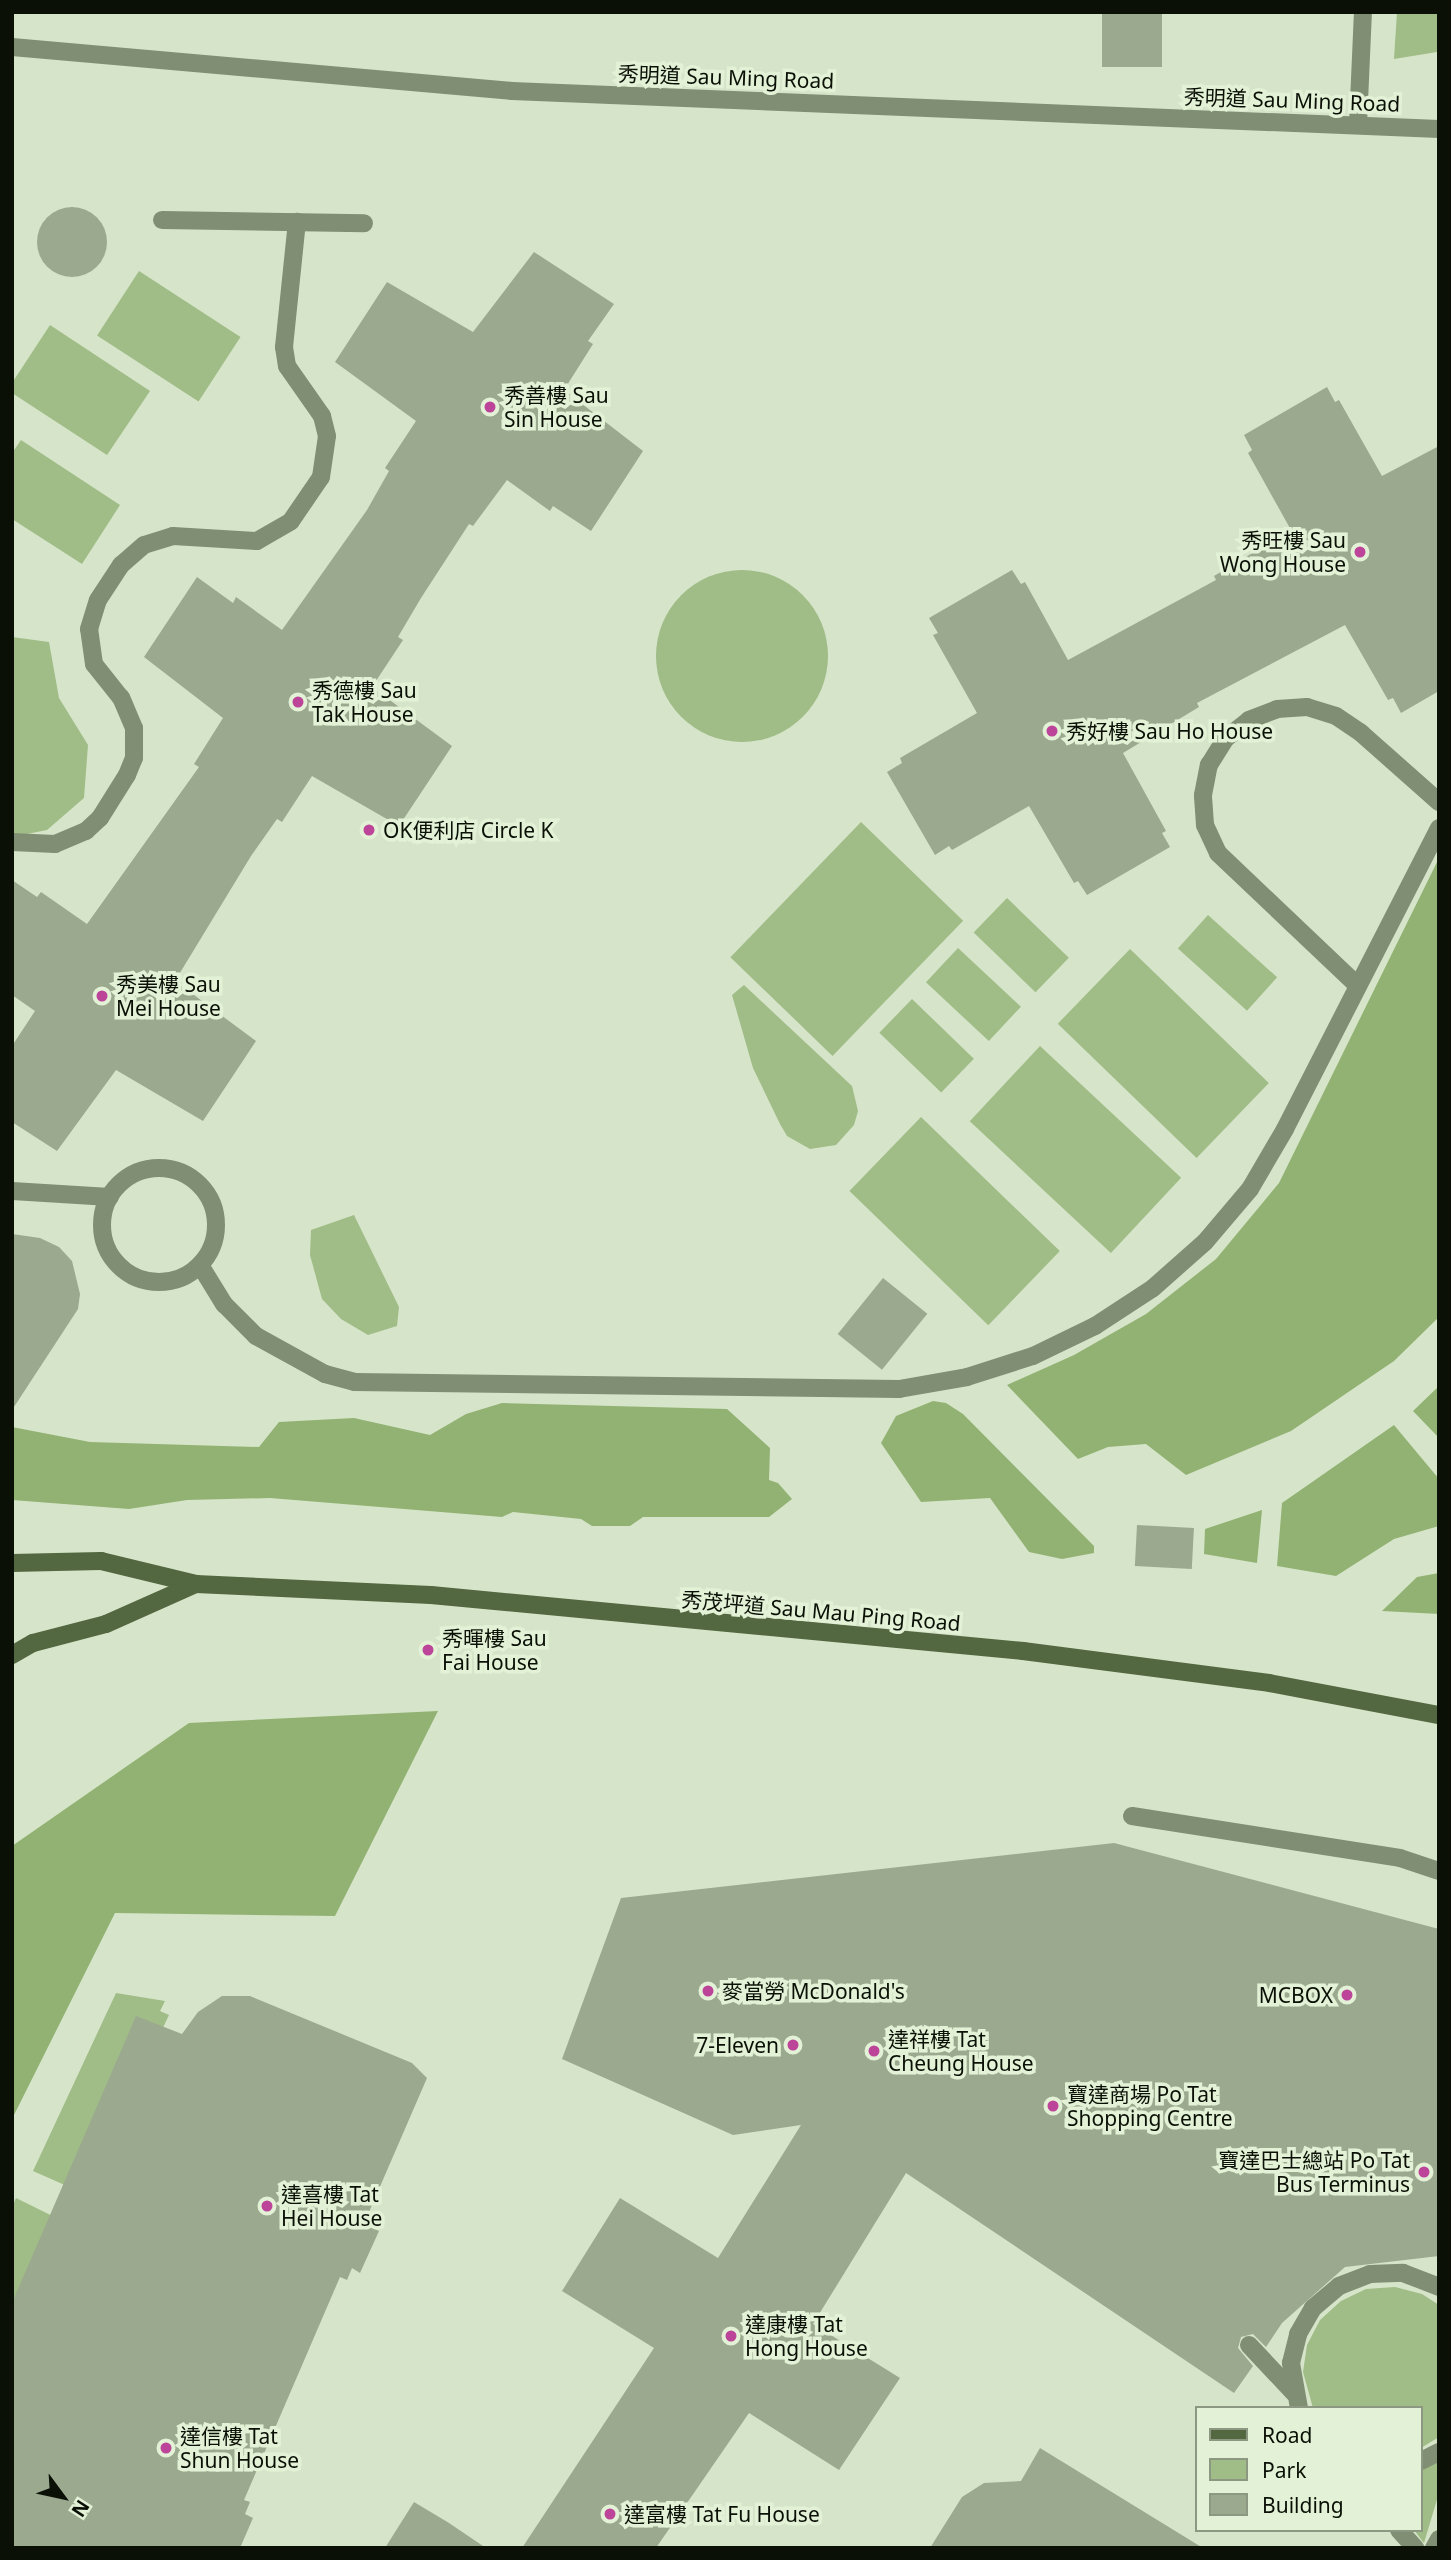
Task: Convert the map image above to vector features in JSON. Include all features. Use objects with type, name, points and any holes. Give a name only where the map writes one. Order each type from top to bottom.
[{"type":"main road","name":"秀茂坪道 Sau Mau Ping Road","points":[[12,1563],[101,1561],[196,1584],[431,1595],[1023,1651],[1269,1683],[1439,1715]]},
{"type":"main road","name":"秀茂坪道 Sau Mau Ping Road","points":[[12,1655],[33,1643],[106,1624],[196,1584]]},
{"type":"street","points":[[1358,125],[1363,12]]},
{"type":"street","name":"秀明道 Sau Ming Road","points":[[12,47],[512,91],[1439,129]]},
{"type":"street","points":[[162,220],[364,223]]},
{"type":"street","points":[[12,842],[40,845],[79,835],[100,818],[127,775],[134,758],[134,728],[121,698],[94,664],[89,638],[92,613],[121,565],[144,545],[173,536],[257,541],[291,522],[321,477],[327,436],[322,416],[287,366],[284,347],[297,222]]},
{"type":"street","points":[[1358,986],[1218,853],[1205,825],[1203,795],[1209,765],[1225,739],[1249,720],[1277,709],[1307,707],[1336,716],[1361,733],[1439,802]]},
{"type":"street","points":[[200,1265],[224,1304],[256,1336],[325,1374],[354,1382],[899,1389],[967,1377],[1033,1356],[1096,1326],[1153,1288],[1205,1242],[1250,1189],[1439,828]]},
{"type":"street","points":[[165,1168],[193,1180],[205,1191],[216,1221],[215,1237],[200,1265],[171,1281],[155,1282],[124,1271],[112,1259],[102,1229],[110,1197],[120,1184],[148,1170],[165,1168]]},
{"type":"street","points":[[12,1191],[110,1197]]},
{"type":"street","points":[[1132,1816],[1400,1858],[1439,1871]]},
{"type":"street","points":[[1296,2400],[1291,2362],[1297,2333],[1314,2308],[1339,2286],[1370,2274],[1403,2273],[1439,2287]]},
{"type":"street","points":[[1249,2345],[1296,2400]]},
{"type":"street","points":[[1423,2460],[1439,2452]]},
{"type":"street","points":[[1401,2532],[1415,2548]]},
{"type":"street","points":[[1434,2548],[1439,2539]]},
{"type":"green space","points":[[1397,12],[1439,12],[1437,52],[1394,59]]},
{"type":"green space","points":[[139,271],[240,337],[199,401],[97,336]]},
{"type":"green space","points":[[50,325],[150,391],[107,455],[12,393],[12,383]]},
{"type":"green space","points":[[21,440],[120,505],[82,564],[12,519],[12,453]]},
{"type":"green space","points":[[742,570],[775,576],[803,595],[822,623],[828,656],[822,689],[803,717],[775,736],[742,742],[709,736],[681,717],[662,689],[656,656],[662,623],[681,595],[709,576]]},
{"type":"green space","points":[[12,637],[49,642],[59,698],[88,745],[84,798],[47,830],[12,837]]},
{"type":"green space","points":[[861,822],[963,921],[833,1056],[730,957]]},
{"type":"green space","points":[[1439,858],[1439,1317],[1394,1361],[1291,1431],[1186,1475],[1146,1444],[1108,1447],[1078,1459],[1007,1385],[1074,1355],[1146,1314],[1216,1259],[1279,1183]]},
{"type":"green space","points":[[1007,898],[1069,958],[1036,992],[974,933]]},
{"type":"green space","points":[[1208,915],[1277,977],[1247,1011],[1178,948]]},
{"type":"green space","points":[[958,948],[1021,1007],[989,1041],[926,982]]},
{"type":"green space","points":[[1130,949],[1269,1083],[1197,1158],[1058,1024]]},
{"type":"green space","points":[[744,985],[852,1086],[858,1111],[854,1125],[836,1145],[810,1149],[787,1136],[780,1124],[753,1068],[732,995]]},
{"type":"green space","points":[[912,999],[974,1059],[941,1093],[879,1033]]},
{"type":"green space","points":[[1040,1046],[1181,1178],[1111,1253],[970,1121]]},
{"type":"green space","points":[[921,1117],[1060,1251],[988,1325],[849,1191]]},
{"type":"green space","points":[[354,1215],[399,1307],[397,1326],[368,1335],[341,1319],[322,1299],[310,1255],[311,1230]]},
{"type":"green space","points":[[1439,1386],[1439,1438],[1413,1411]]},
{"type":"green space","points":[[933,1401],[946,1403],[963,1414],[1094,1546],[1094,1553],[1062,1559],[1029,1552],[990,1498],[921,1502],[881,1443],[896,1416]]},
{"type":"green space","points":[[502,1403],[727,1409],[770,1448],[769,1480],[778,1483],[792,1499],[769,1517],[643,1517],[630,1526],[592,1526],[581,1519],[513,1512],[502,1517],[270,1498],[187,1500],[129,1509],[12,1500],[12,1427],[90,1442],[259,1447],[279,1422],[354,1418],[430,1435],[466,1414]]},
{"type":"green space","points":[[1394,1425],[1439,1479],[1439,1526],[1394,1539],[1336,1576],[1277,1566],[1282,1503]]},
{"type":"green space","points":[[1262,1510],[1257,1563],[1204,1554],[1205,1529]]},
{"type":"green space","points":[[1439,1573],[1439,1614],[1382,1611],[1417,1577]]},
{"type":"green space","points":[[438,1711],[335,1916],[115,1913],[12,2119],[12,1846],[189,1723]]},
{"type":"green space","points":[[116,1993],[165,2001],[160,2011],[169,2015],[85,2194],[33,2171]]},
{"type":"green space","points":[[16,2198],[89,2234],[12,2370],[12,2207]]},
{"type":"green space","points":[[1395,2287],[1422,2294],[1439,2305],[1439,2437],[1423,2447],[1423,2406],[1312,2406],[1303,2372],[1307,2345],[1320,2320],[1341,2301],[1366,2289]]},
{"type":"green space","points":[[1439,2458],[1439,2493],[1424,2543],[1416,2532],[1423,2532],[1423,2469]]},
{"type":"building","points":[[1102,12],[1162,12],[1162,67],[1102,67]]},
{"type":"building","points":[[72,207],[97,217],[107,242],[97,267],[72,277],[47,267],[37,242],[47,217]]},
{"type":"building","points":[[534,252],[614,304],[588,341],[593,344],[564,390],[643,451],[591,531],[553,506],[550,511],[507,480],[473,526],[469,524],[421,598],[398,637],[403,640],[372,687],[452,746],[399,826],[312,776],[282,822],[277,819],[251,856],[175,981],[256,1041],[203,1121],[116,1070],[57,1151],[12,1122],[12,1046],[35,1011],[12,995],[12,880],[37,897],[41,892],[87,924],[199,767],[194,764],[223,718],[144,657],[197,577],[233,603],[236,597],[282,630],[367,510],[389,471],[385,468],[416,421],[335,362],[387,282],[473,332]]},
{"type":"building","points":[[1327,387],[1335,402],[1339,400],[1382,476],[1439,446],[1439,691],[1401,713],[1393,698],[1388,700],[1345,625],[1197,703],[1199,707],[1123,753],[1166,831],[1162,833],[1170,847],[1087,895],[1078,881],[1074,883],[1029,806],[952,850],[949,846],[935,855],[887,772],[902,763],[900,758],[977,713],[933,635],[938,633],[929,618],[1012,570],[1021,584],[1025,582],[1068,660],[1216,580],[1214,576],[1291,530],[1248,453],[1252,450],[1244,435]]},
{"type":"building","points":[[12,1234],[40,1238],[59,1247],[72,1261],[80,1294],[78,1309],[12,1410]]},
{"type":"building","points":[[883,1278],[927,1314],[882,1370],[838,1334]]},
{"type":"building","points":[[1137,1525],[1194,1528],[1192,1569],[1135,1566]]},
{"type":"building","name":"寶達商場 Po Tat Shopping Centre","points":[[1114,1843],[1439,1929],[1439,2256],[1345,2267],[1282,2323],[1266,2347],[1253,2334],[1241,2337],[1238,2348],[1253,2366],[1234,2393],[906,2173],[813,2324],[900,2378],[839,2470],[749,2413],[656,2548],[522,2548],[654,2348],[562,2291],[620,2198],[718,2258],[801,2125],[733,2135],[562,2059],[621,1898]]},
{"type":"building","points":[[222,1996],[250,1996],[412,2063],[427,2078],[369,2212],[376,2215],[370,2227],[379,2231],[360,2273],[352,2268],[347,2280],[340,2277],[244,2500],[250,2502],[245,2514],[253,2518],[240,2548],[12,2548],[12,2303],[136,2016],[182,2034],[198,2012]]},
{"type":"building","points":[[1040,2448],[1203,2548],[930,2548],[962,2497],[984,2483],[1021,2481]]},
{"type":"building","points":[[414,2502],[449,2523],[486,2548],[385,2548]]},
{"type":"place","name":"秀善樓 Sau Sin House","points":[[490,407]]},
{"type":"place","name":"秀旺樓 Sau Wong House","points":[[1360,552]]},
{"type":"place","name":"秀德樓 Sau Tak House","points":[[298,702]]},
{"type":"place","name":"秀好樓 Sau Ho House","points":[[1052,731]]},
{"type":"place","name":"OK便利店 Circle K","points":[[369,830]]},
{"type":"place","name":"秀美樓 Sau Mei House","points":[[102,996]]},
{"type":"place","name":"秀暉樓 Sau Fai House","points":[[428,1650]]},
{"type":"place","name":"麥當勞 McDonald's","points":[[708,1991]]},
{"type":"place","name":"MCBOX","points":[[1347,1995]]},
{"type":"place","name":"7-Eleven","points":[[793,2045]]},
{"type":"place","name":"達祥樓 Tat Cheung House","points":[[874,2051]]},
{"type":"place","name":"寶達商場 Po Tat Shopping Centre","points":[[1053,2106]]},
{"type":"place","name":"寶達巴士總站 Po Tat Bus Terminus","points":[[1424,2172]]},
{"type":"place","name":"達喜樓 Tat Hei House","points":[[267,2206]]},
{"type":"place","name":"達康樓 Tat Hong House","points":[[731,2336]]},
{"type":"place","name":"達信樓 Tat Shun House","points":[[166,2448]]},
{"type":"place","name":"達富樓 Tat Fu House","points":[[610,2514]]}]
